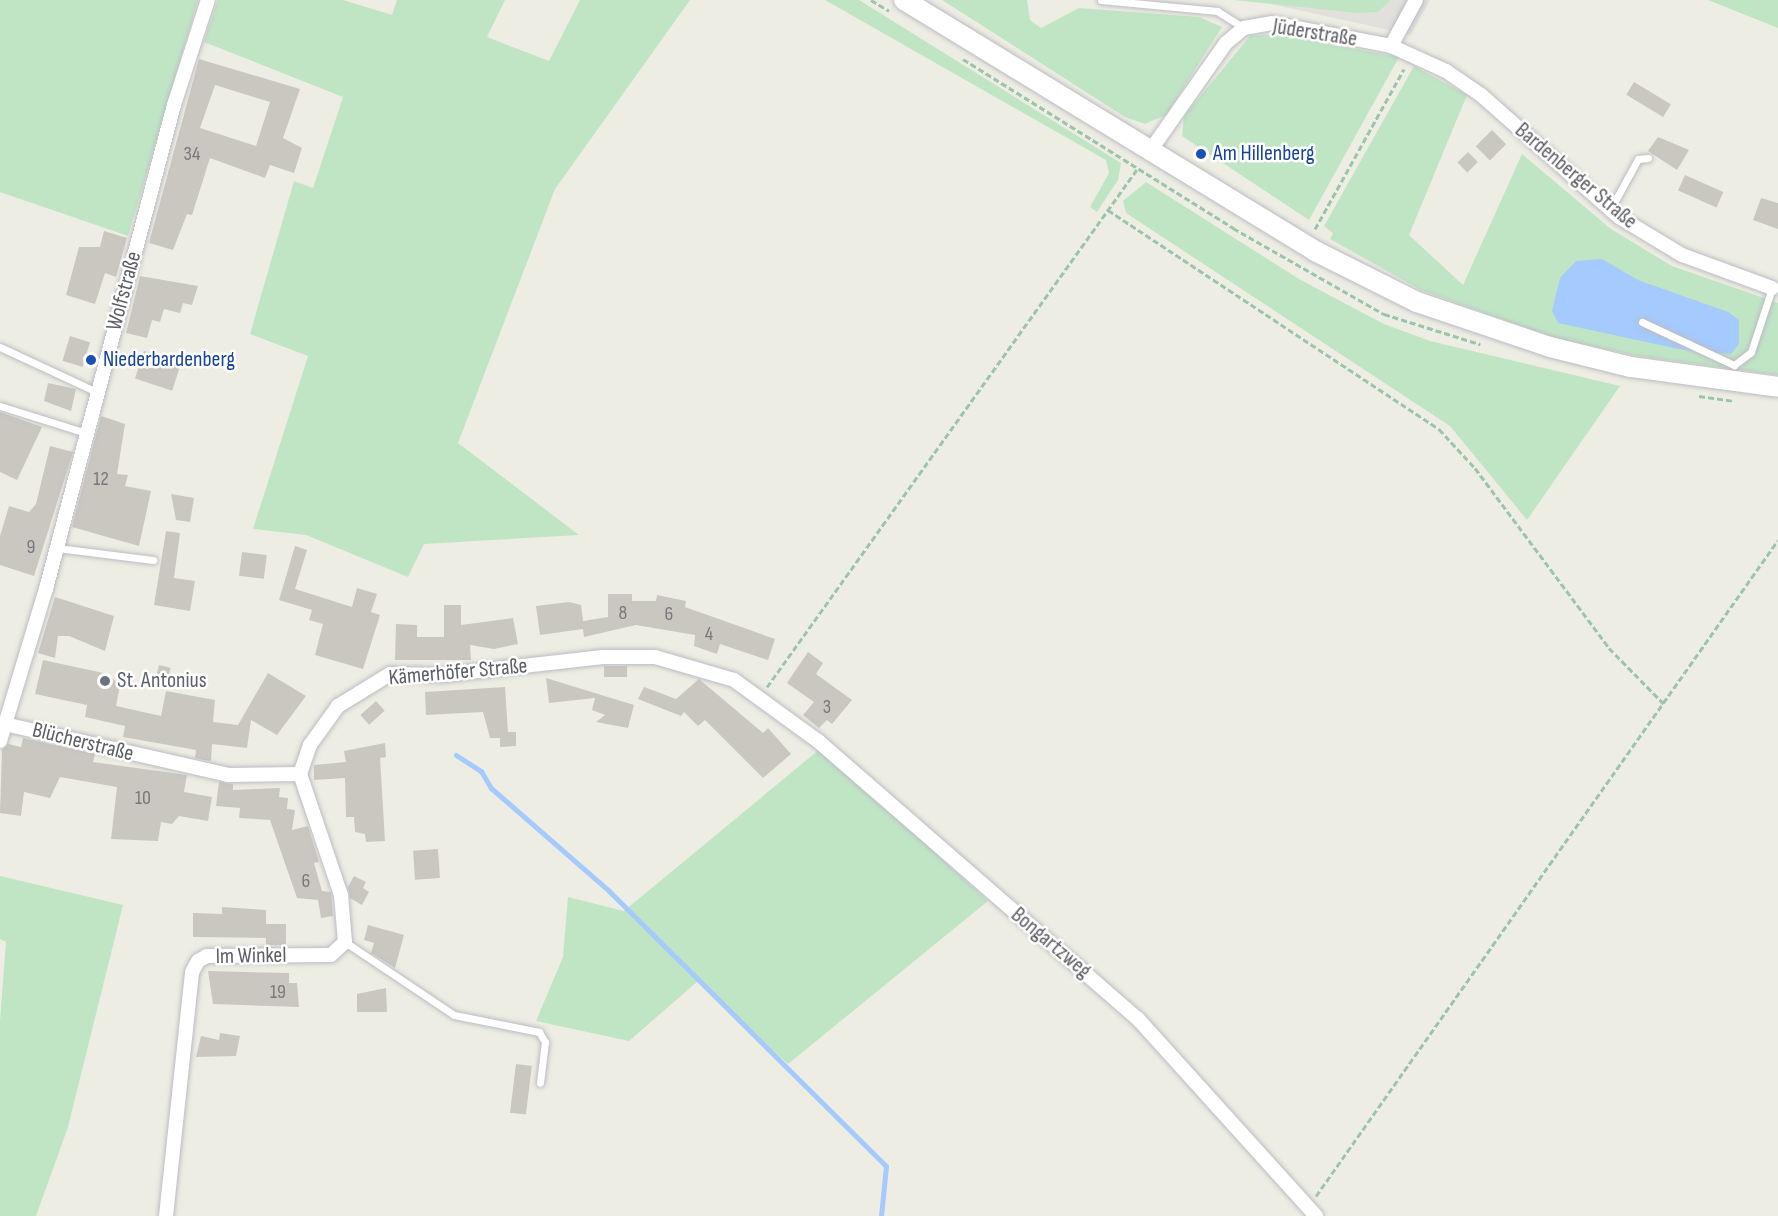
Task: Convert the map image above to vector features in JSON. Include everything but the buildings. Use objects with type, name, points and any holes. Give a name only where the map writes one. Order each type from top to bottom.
[{"type":"main road","points":[[899,7],[1150,151],[1315,251],[1417,302],[1550,347],[1701,379],[1778,387]]},
{"type":"street","name":"Wolfstraße","points":[[0,741],[2,723],[57,548],[174,105],[208,0]]},
{"type":"street","points":[[1391,46],[1416,0]]},
{"type":"street","name":"Jüderstraße","points":[[1244,28],[1272,23],[1391,46]]},
{"type":"street","points":[[1150,151],[1226,43],[1244,28]]},
{"type":"street","name":"Bardenberger Straße","points":[[1391,46],[1413,54],[1481,95],[1610,210],[1682,255],[1772,288]]},
{"type":"street","name":"Kämerhöfer Straße","points":[[300,774],[310,745],[338,706],[390,674],[443,675],[603,657],[655,657],[702,667],[760,696]]},
{"type":"street","name":"Bongartzweg","points":[[760,696],[1138,1019],[1312,1211]]},
{"type":"street","name":"Blücherstraße","points":[[2,723],[228,775],[300,774]]},
{"type":"street","points":[[300,774],[341,895],[345,942]]},
{"type":"street","name":"Im Winkel","points":[[166,1216],[192,972],[198,961],[207,956],[331,955],[345,942]]},
{"type":"lane","name":"Jüderstraße","points":[[1101,0],[1217,11],[1244,28]]},
{"type":"lane","points":[[1610,210],[1638,159],[1648,158]]},
{"type":"lane","points":[[1642,322],[1734,364],[1751,352],[1772,288]]},
{"type":"lane","points":[[0,347],[97,392]]},
{"type":"lane","points":[[0,406],[86,433]]},
{"type":"lane","points":[[57,548],[153,560]]},
{"type":"lane","points":[[345,942],[454,1015],[538,1032],[545,1042],[540,1083]]},
{"type":"path","points":[[871,0],[899,7]]},
{"type":"path","points":[[952,52],[1304,269],[1324,234],[1314,229],[1413,54]]},
{"type":"path","points":[[760,696],[1138,167]]},
{"type":"path","points":[[1108,210],[1439,429],[1475,468],[1610,648],[1664,704]]},
{"type":"path","points":[[1312,1211],[1777,543]]},
{"type":"shaded area","points":[[1253,0],[1430,0],[1411,35]]},
{"type":"green space","points":[[0,0],[198,0],[128,236],[0,192]]},
{"type":"green space","points":[[218,0],[343,0],[392,15],[397,0],[505,0],[487,37],[549,61],[580,0],[690,0],[555,189],[458,443],[579,535],[424,544],[408,577],[306,535],[253,529],[308,356],[250,334],[294,181],[313,188],[343,97],[204,42]]},
{"type":"green space","points":[[825,0],[859,0],[1121,163],[1118,180],[1097,212],[1090,207],[1109,173],[1106,160]]},
{"type":"green space","points":[[942,0],[1027,0],[1030,20],[1041,28],[1079,8],[1199,17],[1222,27],[1166,115],[1145,124],[1125,117]]},
{"type":"green space","points":[[1234,0],[1391,0],[1378,12],[1357,13]]},
{"type":"green space","points":[[1708,0],[1778,0],[1778,28]]},
{"type":"green space","points":[[1274,34],[1399,57],[1309,220],[1182,136],[1184,116],[1250,36]]},
{"type":"green space","points":[[1414,66],[1467,95],[1409,235],[1463,285],[1522,154],[1611,229],[1672,266],[1778,303],[1778,375],[1637,356],[1552,337],[1421,290],[1330,239],[1333,233],[1324,226]]},
{"type":"green space","points":[[1146,182],[1299,279],[1384,324],[1430,341],[1620,386],[1527,520],[1450,426],[1126,213],[1123,201]]},
{"type":"green space","points":[[821,748],[988,901],[788,1064],[698,981],[629,1041],[536,1021],[563,957],[568,897],[624,911]]},
{"type":"green space","points":[[0,876],[123,905],[68,1127],[36,1216],[0,1216],[0,1021],[6,942],[0,939]]},
{"type":"water","points":[[1602,259],[1638,280],[1728,312],[1739,320],[1739,344],[1731,354],[1683,350],[1558,323],[1552,311],[1560,278],[1576,261]]},
{"type":"waterway","points":[[456,755],[481,771],[491,788],[609,891],[886,1166],[881,1216]]},
{"type":"place","name":"Am Hillenberg","points":[[1201,154]]},
{"type":"place","name":"Niederbardenberg","points":[[91,360]]},
{"type":"place","name":"St. Antonius","points":[[105,681]]}]
